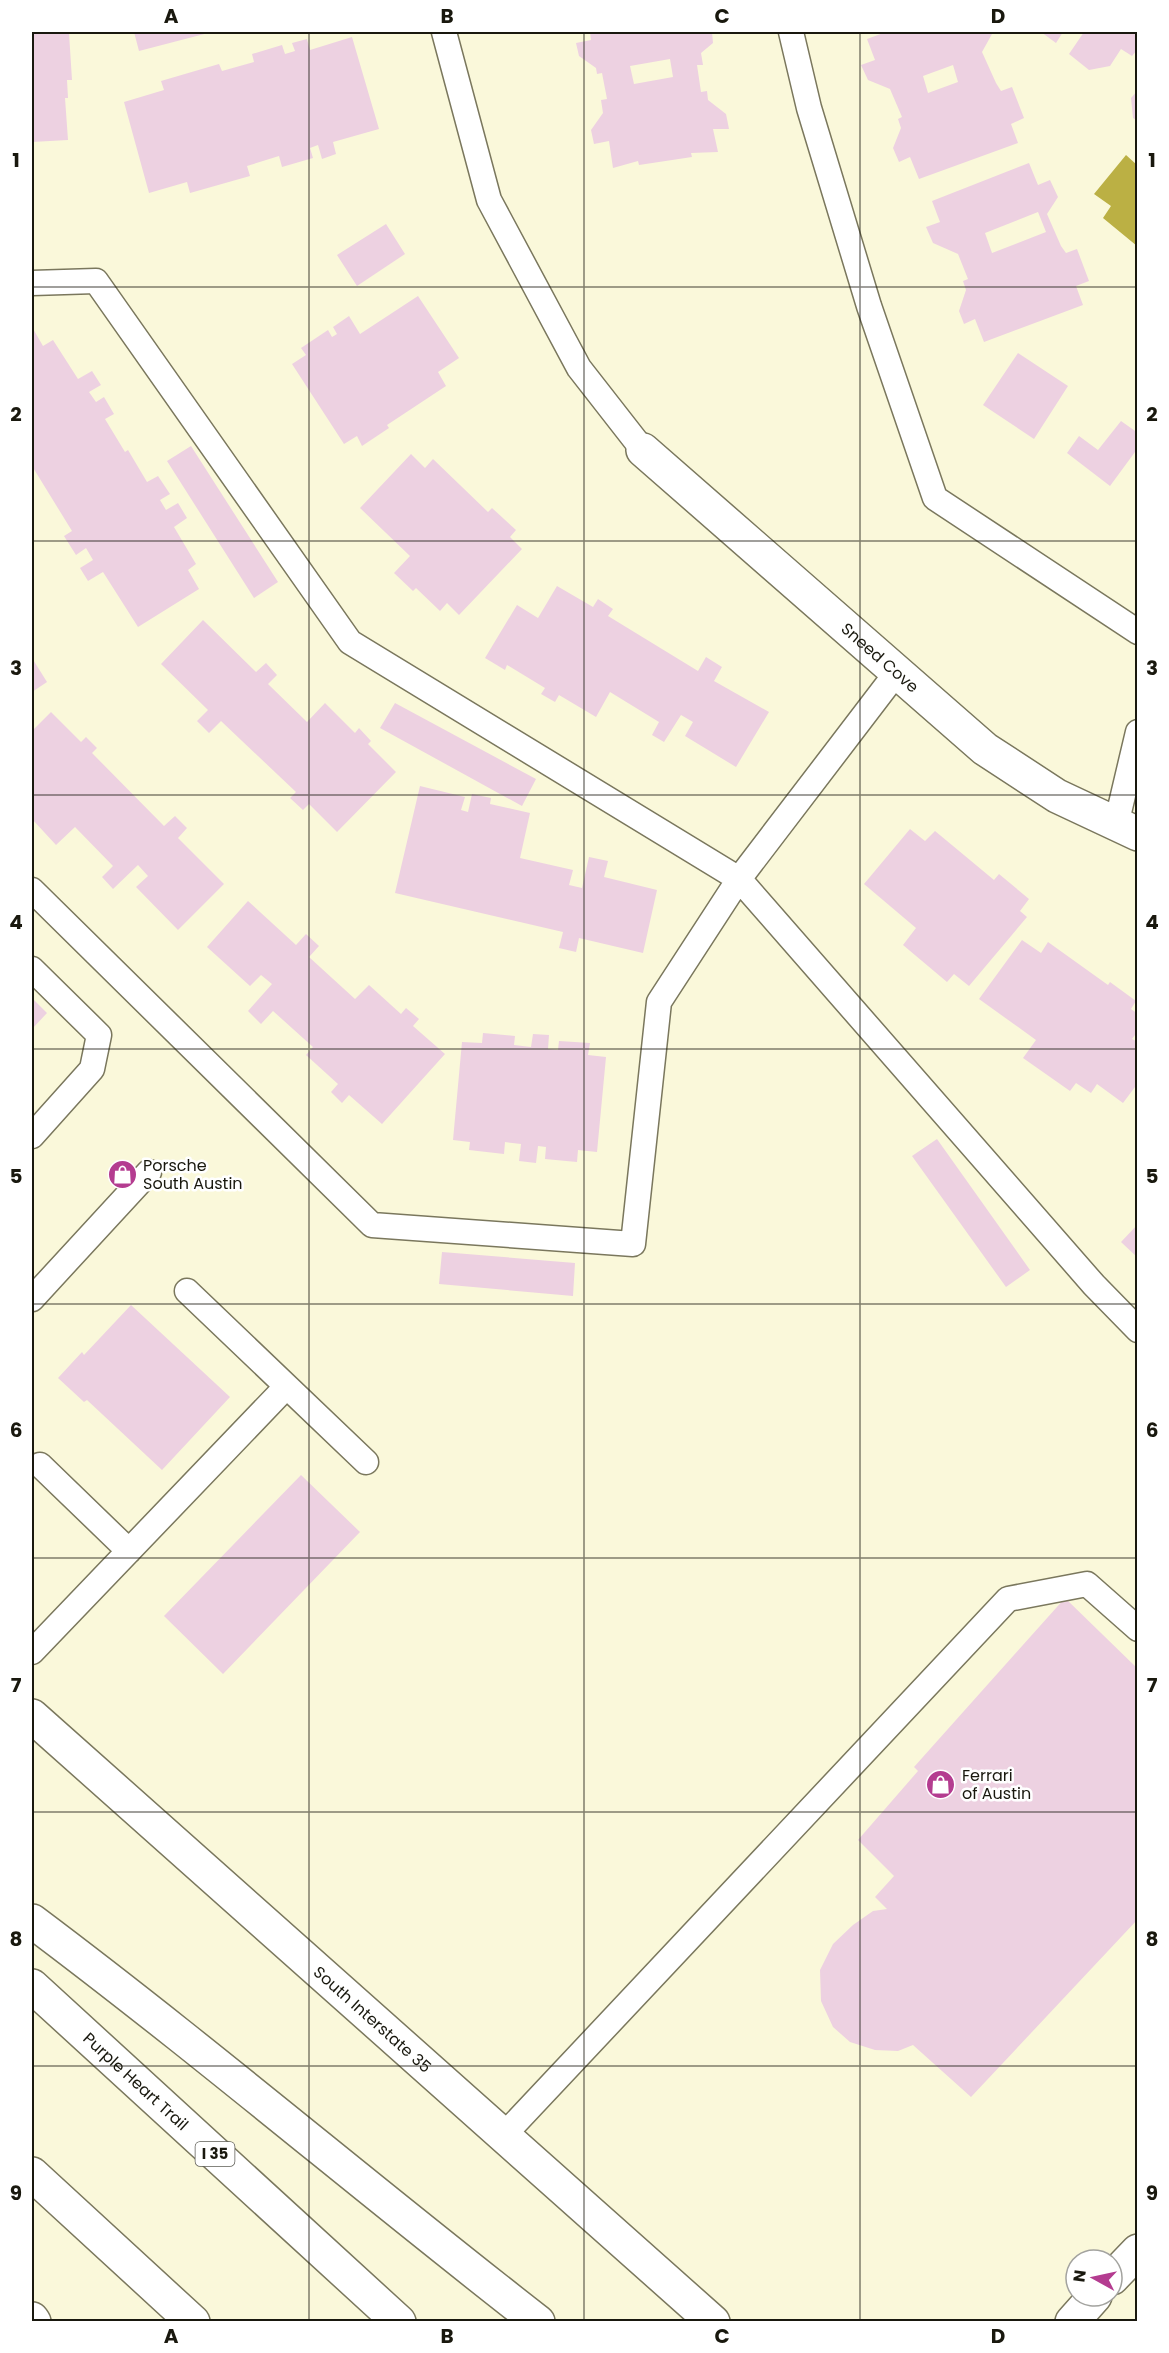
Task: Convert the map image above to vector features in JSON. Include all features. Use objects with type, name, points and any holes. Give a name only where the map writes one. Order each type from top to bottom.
[{"type":"main road","name":"Sneed Cove","points":[[643,450],[985,749],[1057,796],[1127,830]]},
{"type":"main road","name":"South Interstate 35","points":[[32,1716],[713,2322]]},
{"type":"main road","points":[[32,1921],[117,1985],[407,2220],[538,2322]]},
{"type":"main road","name":"Purple Heart Trail","points":[[32,1986],[399,2322]]},
{"type":"main road","points":[[32,2174],[193,2322]]},
{"type":"main road","points":[[1124,2265],[1137,2251]]},
{"type":"main road","points":[[1072,2322],[1084,2308]]},
{"type":"lane","points":[[444,32],[489,200],[579,368],[643,450]]},
{"type":"lane","points":[[791,32],[809,108],[863,284],[935,498],[1137,632]]},
{"type":"lane","points":[[32,283],[96,281],[350,642],[739,879],[1137,1330]]},
{"type":"lane","points":[[32,890],[372,1225],[633,1244],[659,1002],[739,879],[897,672]]},
{"type":"lane","points":[[1127,830],[1137,732]]},
{"type":"lane","points":[[32,969],[99,1035],[92,1069],[32,1136]]},
{"type":"lane","points":[[32,1299],[149,1172]]},
{"type":"lane","points":[[187,1291],[366,1462]]},
{"type":"lane","points":[[32,1652],[286,1387]]},
{"type":"lane","points":[[40,1465],[129,1551]]},
{"type":"lane","points":[[504,2135],[1008,1599],[1087,1584],[1137,1629]]},
{"type":"shaded area","points":[[1126,155],[1137,165],[1137,246],[1103,218],[1111,206],[1094,194]]},
{"type":"building","points":[[32,32],[69,33],[72,80],[67,80],[68,98],[65,98],[68,140],[32,142]]},
{"type":"building","points":[[134,32],[212,32],[139,51]]},
{"type":"building","points":[[590,32],[712,32],[713,43],[701,53],[703,65],[697,65],[701,92],[707,91],[708,100],[726,114],[729,129],[713,129],[718,152],[691,153],[692,157],[639,165],[638,161],[613,168],[609,141],[594,144],[591,130],[603,113],[601,100],[607,99],[602,73],[597,74],[596,68],[579,56],[576,43],[591,40]],"holes":[[[670,59],[673,77],[634,84],[630,66]]]},
{"type":"building","points":[[886,32],[991,32],[982,52],[1001,91],[1012,87],[1024,118],[1011,124],[1018,143],[919,179],[910,157],[899,162],[893,148],[901,128],[898,119],[902,117],[890,89],[868,80],[861,65],[875,60],[867,39]],"holes":[[[953,65],[958,82],[928,93],[923,76]]]},
{"type":"building","points":[[1041,32],[1063,32],[1056,43]]},
{"type":"building","points":[[1084,32],[1138,32],[1138,49],[1132,56],[1121,49],[1110,66],[1089,70],[1069,54]]},
{"type":"building","points":[[352,37],[379,129],[333,142],[336,154],[322,159],[318,145],[310,148],[313,158],[282,167],[279,156],[247,166],[250,176],[190,193],[187,182],[149,193],[124,102],[164,90],[161,81],[219,64],[222,71],[254,62],[252,54],[282,45],[285,54],[295,51],[292,43],[307,39],[310,50]]},
{"type":"building","points":[[1138,90],[1138,121],[1133,118],[1131,98]]},
{"type":"building","points":[[1029,163],[1038,185],[1050,180],[1058,197],[1047,214],[1066,253],[1077,249],[1089,281],[1076,286],[1083,305],[984,342],[975,319],[964,324],[959,311],[966,290],[963,281],[968,279],[958,254],[933,243],[926,227],[940,222],[932,201]],"holes":[[[1038,212],[1046,232],[992,253],[985,233]]]},
{"type":"building","points":[[386,224],[405,254],[357,286],[337,255]]},
{"type":"building","points":[[418,296],[459,358],[438,372],[446,386],[387,425],[389,428],[362,446],[357,436],[344,444],[292,364],[306,355],[301,348],[328,330],[332,337],[337,334],[333,327],[349,316],[360,334]]},
{"type":"building","points":[[32,327],[43,346],[53,340],[78,379],[92,371],[101,385],[89,392],[96,402],[104,397],[114,414],[105,419],[125,452],[128,450],[147,482],[158,476],[170,494],[160,500],[166,510],[178,503],[187,518],[174,527],[196,564],[188,570],[199,589],[138,627],[103,572],[88,581],[80,568],[93,560],[86,548],[76,555],[64,536],[72,531],[32,466]]},
{"type":"building","points":[[1018,353],[1068,386],[1034,439],[983,405]]},
{"type":"building","points":[[1121,421],[1138,433],[1138,453],[1135,452],[1110,486],[1067,453],[1079,436],[1098,450]]},
{"type":"building","points":[[191,446],[278,582],[254,598],[167,461]]},
{"type":"building","points":[[411,454],[425,468],[433,459],[488,512],[492,508],[516,530],[510,537],[522,549],[459,615],[447,603],[440,611],[416,588],[413,591],[394,573],[410,556],[360,508]]},
{"type":"building","points":[[557,586],[593,607],[598,599],[613,609],[608,616],[698,671],[706,657],[722,667],[714,681],[769,712],[736,767],[685,736],[693,722],[681,715],[664,742],[652,735],[659,722],[610,692],[596,717],[559,695],[555,702],[541,694],[545,688],[507,665],[505,670],[485,658],[517,605],[538,618]]},
{"type":"building","points":[[203,620],[256,672],[266,663],[277,675],[268,684],[307,722],[325,703],[355,733],[359,728],[371,741],[368,744],[396,772],[337,832],[309,804],[303,810],[290,798],[296,792],[221,721],[209,733],[197,721],[208,710],[161,664]]},
{"type":"building","points":[[32,658],[47,682],[32,692]]},
{"type":"building","points":[[395,703],[536,779],[522,806],[380,728]]},
{"type":"building","points":[[51,712],[81,742],[86,737],[97,748],[92,753],[164,826],[175,816],[187,828],[178,838],[224,884],[178,930],[136,887],[148,876],[138,865],[113,889],[102,877],[113,866],[75,827],[56,845],[32,819],[32,731]]},
{"type":"building","points":[[420,786],[465,797],[461,810],[468,812],[472,794],[491,798],[490,804],[530,813],[520,858],[573,870],[569,885],[582,888],[589,857],[608,861],[604,877],[657,890],[643,953],[579,938],[576,952],[559,948],[563,932],[395,893]]},
{"type":"building","points":[[910,829],[925,841],[935,831],[994,880],[999,874],[1029,899],[1020,911],[1027,917],[969,986],[954,974],[947,982],[903,945],[916,928],[864,884]]},
{"type":"building","points":[[248,901],[296,945],[306,934],[319,946],[309,957],[355,999],[369,985],[401,1014],[406,1008],[419,1019],[413,1026],[445,1054],[382,1124],[349,1095],[342,1103],[331,1092],[338,1084],[306,1055],[313,1047],[273,1011],[261,1024],[248,1011],[272,984],[261,975],[250,986],[207,947]]},
{"type":"building","points":[[1022,940],[1041,953],[1048,942],[1108,985],[1110,982],[1136,1001],[1131,1009],[1138,1014],[1138,1031],[1132,1039],[1138,1042],[1138,1083],[1123,1103],[1097,1084],[1091,1093],[1076,1083],[1070,1091],[1023,1058],[1036,1040],[979,999]]},
{"type":"building","points":[[32,998],[47,1013],[32,1029]]},
{"type":"building","points":[[483,1033],[515,1036],[514,1045],[531,1047],[533,1034],[549,1035],[548,1049],[558,1050],[559,1041],[590,1043],[588,1055],[606,1057],[597,1152],[578,1150],[577,1162],[545,1159],[546,1147],[538,1146],[536,1163],[519,1161],[521,1144],[505,1142],[504,1154],[469,1150],[470,1142],[453,1140],[462,1042],[482,1043]]},
{"type":"building","points":[[937,1139],[1030,1270],[1006,1287],[912,1156]]},
{"type":"building","points":[[1138,1224],[1138,1258],[1121,1242]]},
{"type":"building","points":[[442,1252],[575,1263],[573,1296],[439,1284]]},
{"type":"building","points":[[131,1305],[230,1397],[162,1470],[87,1400],[84,1402],[58,1378],[82,1352],[84,1355]]},
{"type":"building","points":[[301,1475],[360,1532],[223,1674],[164,1616]]},
{"type":"building","points":[[1065,1598],[1138,1669],[1138,1919],[971,2097],[913,2045],[898,2051],[875,2050],[850,2042],[833,2027],[821,2001],[820,1970],[833,1944],[853,1925],[873,1911],[887,1909],[875,1897],[894,1876],[858,1840],[918,1771],[914,1767]]},
{"type":"place","name":"Porsche South Austin","points":[[122,1174]]},
{"type":"place","name":"Ferrari of Austin","points":[[941,1784]]}]
